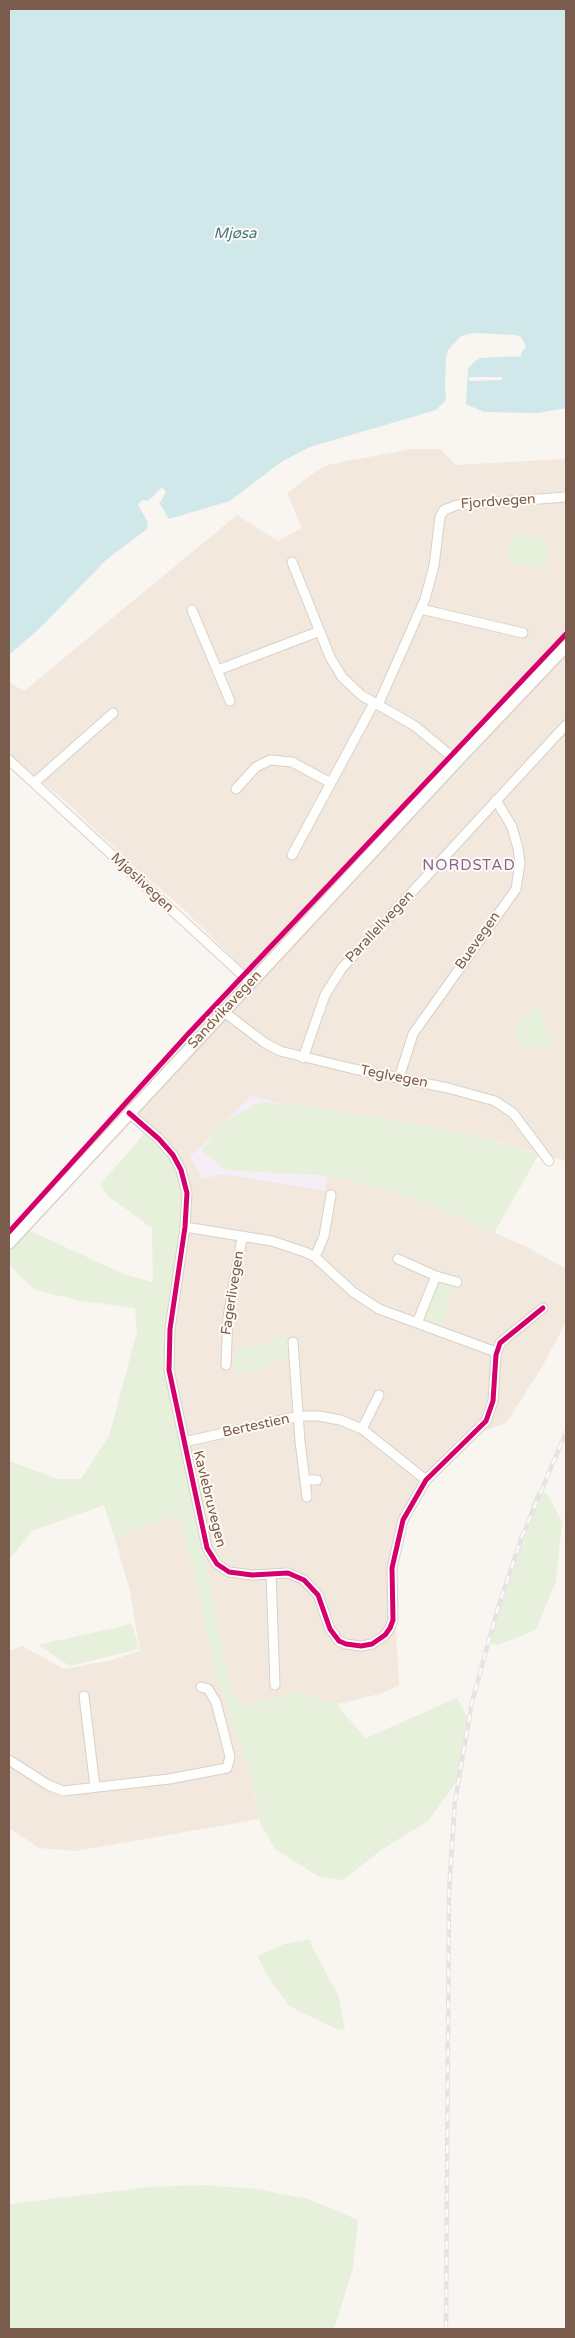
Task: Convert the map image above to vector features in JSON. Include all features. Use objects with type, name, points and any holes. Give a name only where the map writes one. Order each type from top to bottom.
[{"type":"main road","name":"Sandvikavegen","points":[[9,1243],[456,761],[566,646]]},
{"type":"street","name":"Fjordvegen","points":[[292,856],[376,704],[421,609],[434,566],[440,517],[448,508],[457,505],[566,498]]},
{"type":"street","points":[[292,562],[330,657],[342,677],[354,690],[415,726],[456,761]]},
{"type":"street","points":[[421,609],[523,633]]},
{"type":"street","points":[[192,610],[230,702]]},
{"type":"street","points":[[218,670],[320,631]]},
{"type":"street","points":[[34,783],[113,712]]},
{"type":"street","name":"Parallellvegen","points":[[303,1058],[325,995],[342,968],[566,725]]},
{"type":"street","name":"Mjøslivegen","points":[[9,760],[251,983]]},
{"type":"street","points":[[236,789],[256,767],[270,760],[292,762],[331,783]]},
{"type":"street","name":"Buevegen","points":[[399,1078],[413,1034],[516,889],[520,863],[518,848],[512,827],[496,800]]},
{"type":"street","name":"Teglvegen","points":[[224,1012],[265,1043],[303,1058],[478,1096],[505,1107],[520,1122],[548,1161]]},
{"type":"street","name":"Kavlebruvegen","points":[[129,1113],[167,1148],[181,1170],[187,1193],[185,1227],[168,1349],[170,1386],[206,1543],[213,1559],[223,1569],[237,1574],[288,1573],[298,1576],[313,1587],[330,1628],[339,1640],[361,1646],[380,1639],[390,1628],[393,1620],[392,1568],[397,1541],[404,1520],[426,1480],[476,1433],[489,1414],[493,1401],[496,1352]]},
{"type":"street","points":[[316,1257],[324,1236],[331,1195]]},
{"type":"street","name":"Fagerlivegen","points":[[185,1227],[288,1246],[316,1257],[367,1302],[417,1323],[496,1352]]},
{"type":"street","name":"Fagerlivegen","points":[[226,1365],[229,1350],[232,1292],[242,1238]]},
{"type":"street","points":[[398,1260],[436,1276],[457,1282]]},
{"type":"street","points":[[417,1323],[436,1276]]},
{"type":"street","points":[[496,1352],[504,1340],[544,1308]]},
{"type":"street","name":"Bertestien","points":[[293,1342],[307,1497]]},
{"type":"street","points":[[362,1429],[379,1395]]},
{"type":"street","name":"Bertestien","points":[[184,1442],[299,1416],[319,1416],[340,1420],[362,1429],[426,1480]]},
{"type":"street","points":[[305,1480],[317,1480]]},
{"type":"street","points":[[271,1574],[275,1685]]},
{"type":"street","points":[[9,1760],[57,1789],[70,1791],[169,1779],[227,1768],[230,1757],[216,1702],[211,1692],[202,1688]]},
{"type":"street","points":[[84,1696],[95,1788]]},
{"type":"shaded area","points":[[412,449],[440,449],[456,465],[566,459],[566,1161],[471,1134],[313,1107],[260,1102],[226,1170],[332,1176],[383,1189],[429,1204],[527,1247],[566,1269],[566,1318],[565,1324],[542,1367],[506,1423],[460,1439],[428,1481],[403,1528],[394,1593],[399,1685],[383,1693],[338,1704],[297,1693],[245,1705],[233,1694],[211,1591],[176,1383],[171,1153],[136,1112],[250,989],[250,975],[177,903],[139,871],[64,800],[9,755],[9,684],[24,691],[237,515],[278,541],[302,528],[287,493],[318,470],[331,464]]},
{"type":"shaded area","points":[[250,1096],[338,1116],[325,1191],[222,1174],[202,1179],[190,1157]]},
{"type":"shaded area","points":[[179,1514],[203,1610],[215,1673],[250,1770],[259,1819],[76,1851],[39,1848],[9,1828],[9,1651],[22,1646],[64,1669],[112,1660],[140,1651],[129,1587],[115,1539],[136,1529]]},
{"type":"green space","points":[[514,532],[547,541],[546,571],[507,562]]},
{"type":"green space","points":[[538,1004],[546,1029],[556,1049],[529,1048],[518,1043],[515,1035],[517,1024]]},
{"type":"green space","points":[[260,1102],[313,1107],[471,1134],[539,1154],[494,1233],[429,1204],[383,1189],[332,1176],[226,1170],[202,1151],[222,1123]]},
{"type":"green space","points":[[148,1126],[178,1160],[181,1223],[176,1276],[176,1383],[211,1591],[233,1694],[245,1705],[297,1693],[338,1704],[344,1714],[366,1738],[457,1698],[470,1722],[459,1780],[461,1784],[455,1784],[428,1821],[381,1850],[343,1880],[320,1877],[275,1849],[260,1823],[250,1770],[215,1673],[203,1610],[179,1514],[136,1529],[115,1539],[104,1505],[32,1531],[9,1560],[9,1461],[58,1479],[81,1479],[109,1436],[137,1332],[135,1308],[82,1301],[35,1290],[9,1265],[9,1248],[28,1230],[126,1275],[153,1282],[152,1228],[108,1196],[100,1184],[136,1144]]},
{"type":"green space","points":[[443,1282],[453,1285],[440,1327],[428,1323],[425,1318],[425,1310],[435,1288]]},
{"type":"green space","points":[[273,1335],[288,1335],[289,1350],[285,1358],[270,1361],[268,1368],[236,1375],[233,1364],[239,1349],[272,1341]]},
{"type":"green space","points":[[537,1491],[547,1493],[562,1522],[556,1581],[536,1630],[498,1645],[488,1643],[504,1584]]},
{"type":"green space","points":[[132,1624],[139,1649],[70,1666],[38,1645]]},
{"type":"green space","points":[[310,1939],[313,1949],[338,1995],[345,2030],[336,2029],[289,2006],[264,1970],[258,1956],[284,1944]]},
{"type":"green space","points":[[204,2185],[256,2189],[308,2199],[358,2220],[353,2268],[334,2329],[9,2329],[9,2204],[150,2187]]},
{"type":"water","name":"Mjøsa","points":[[9,9],[566,9],[566,408],[538,413],[484,412],[466,404],[468,369],[474,362],[480,358],[521,356],[522,346],[517,340],[500,336],[460,339],[450,353],[446,375],[446,400],[436,410],[310,447],[281,462],[230,501],[169,519],[160,504],[149,511],[147,529],[106,560],[41,627],[9,655]]},
{"type":"pier","points":[[473,333],[516,335],[522,338],[526,347],[517,357],[509,356],[519,354],[520,347],[516,342],[499,339],[462,342],[453,354],[447,402],[445,388],[448,350],[461,336]]},
{"type":"pier","points":[[469,377],[502,377],[502,380],[469,381]]},
{"type":"pier","points":[[161,488],[166,492],[159,504],[162,512],[159,508],[152,512],[151,520],[147,521],[138,505],[142,500],[148,501]]},
{"type":"railway","points":[[446,2329],[449,1891],[455,1801],[472,1702],[497,1611],[521,1539],[566,1432]]},
{"type":"cycle path","points":[[9,1232],[189,1033],[566,634]]},
{"type":"cycle path","points":[[129,1113],[159,1139],[173,1155],[181,1170],[187,1193],[185,1227],[170,1329],[169,1370],[207,1548],[217,1564],[229,1572],[252,1575],[288,1573],[304,1580],[318,1595],[330,1629],[339,1641],[361,1646],[372,1644],[385,1635],[390,1628],[393,1620],[392,1568],[403,1520],[426,1480],[486,1421],[493,1401],[496,1355],[500,1343],[543,1308]]},
{"type":"district","name":"NORDSTAD","points":[[469,866]]}]
